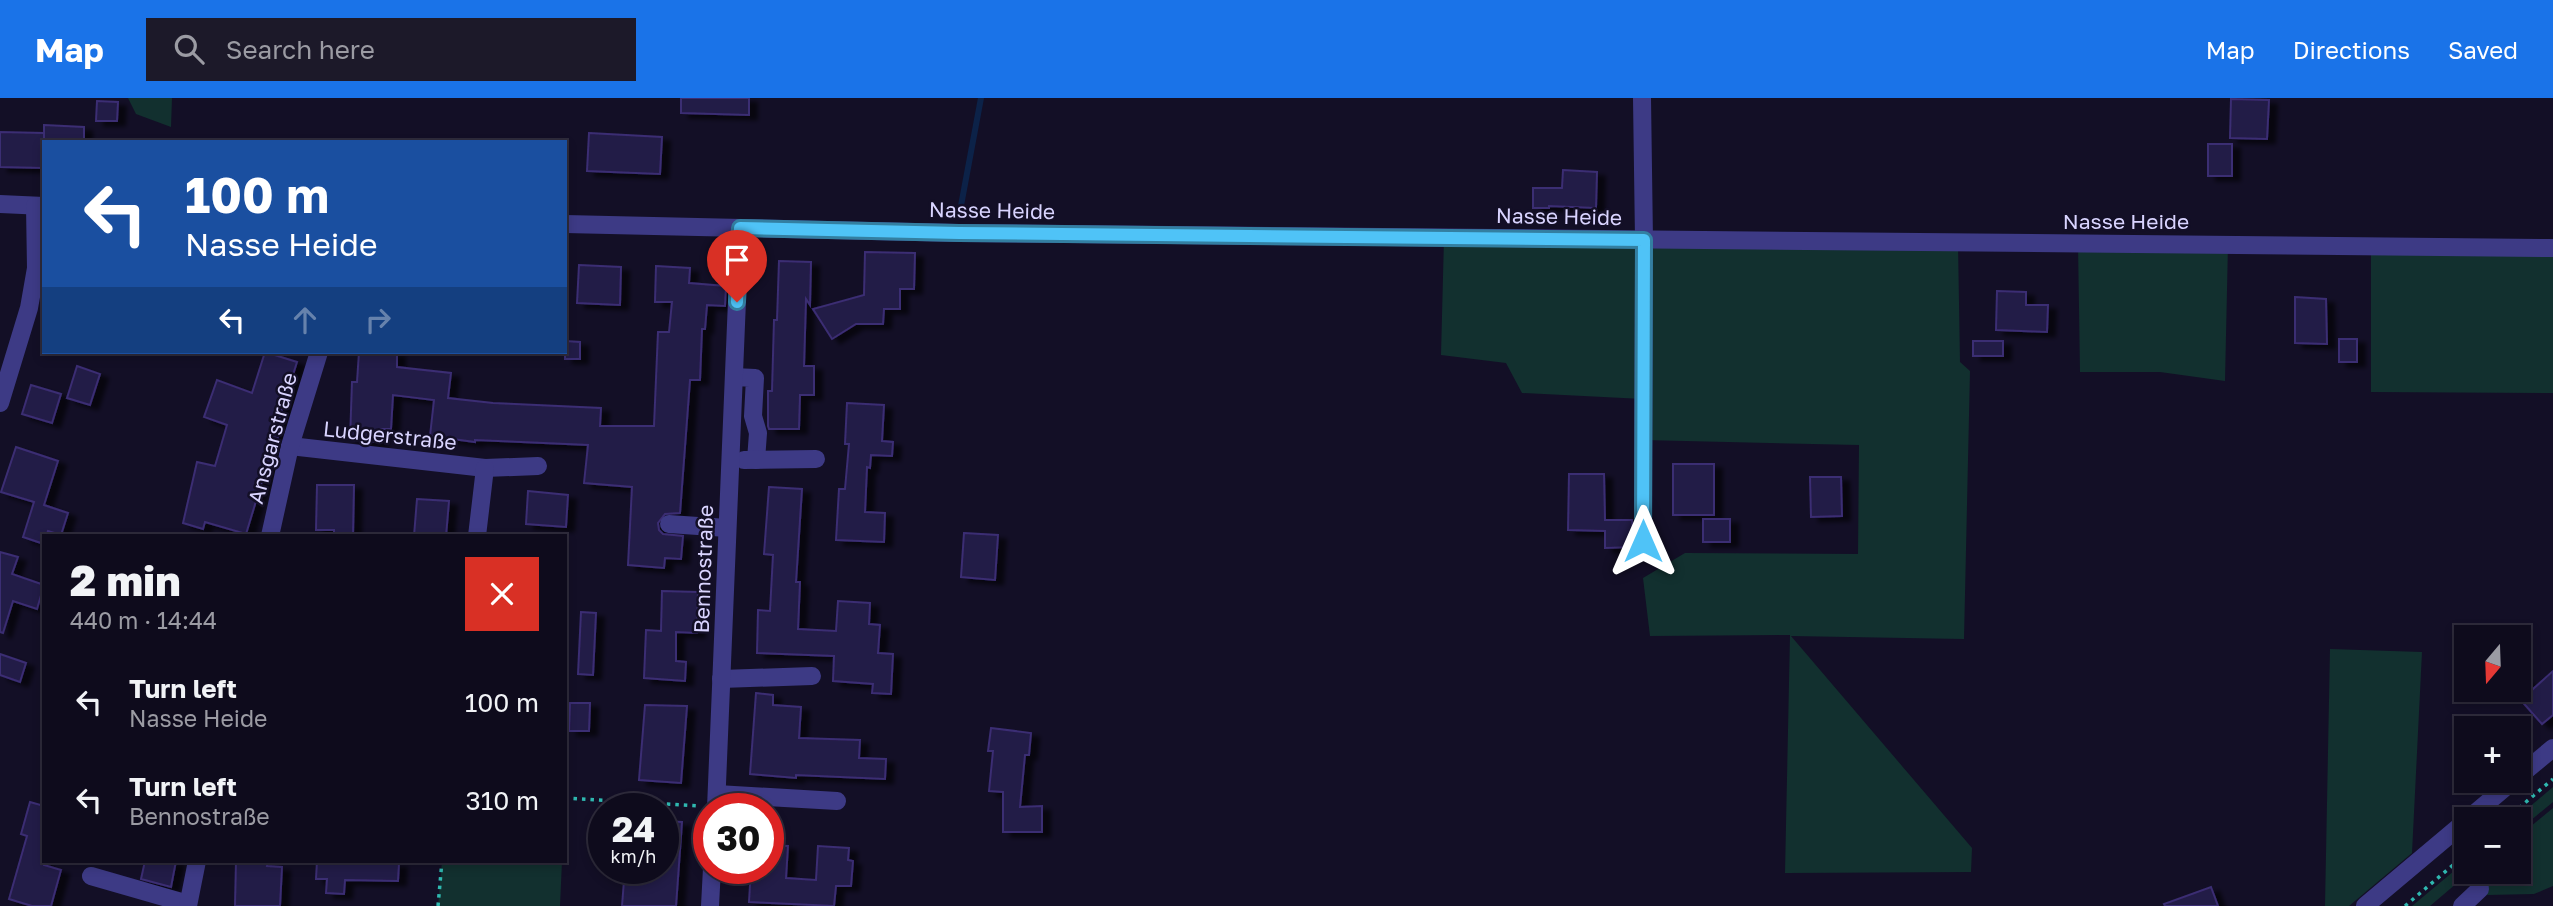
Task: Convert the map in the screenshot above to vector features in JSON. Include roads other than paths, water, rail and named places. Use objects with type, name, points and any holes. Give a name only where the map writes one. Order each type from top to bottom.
[{"type":"street","points":[[1642,98],[1643,541]]},
{"type":"street","points":[[0,204],[39,206],[36,268],[29,308],[0,403]]},
{"type":"street","name":"Nasse Heide","points":[[567,224],[959,233],[2553,248]]},
{"type":"street","name":"Bennostraße","points":[[716,793],[740,228]]},
{"type":"street","name":"Ansgarstraße","points":[[270,534],[290,446],[318,354]]},
{"type":"street","points":[[734,377],[755,378],[753,416],[758,433],[757,460]]},
{"type":"street","name":"Ludgerstraße","points":[[290,446],[485,468],[538,467]]},
{"type":"street","points":[[730,460],[816,459]]},
{"type":"street","points":[[477,534],[485,468]]},
{"type":"street","points":[[669,524],[727,528]]},
{"type":"street","points":[[721,679],[812,676]]},
{"type":"street","points":[[2531,766],[2553,748]]},
{"type":"street","points":[[2482,807],[2499,793]]},
{"type":"street","points":[[784,802],[837,801]]},
{"type":"street","points":[[2365,906],[2454,831]]},
{"type":"street","points":[[91,876],[188,905],[197,863]]},
{"type":"street","points":[[710,906],[711,884]]},
{"type":"street","points":[[2462,906],[2480,889]]},
{"type":"waterway","points":[[960,211],[981,98]]}]
